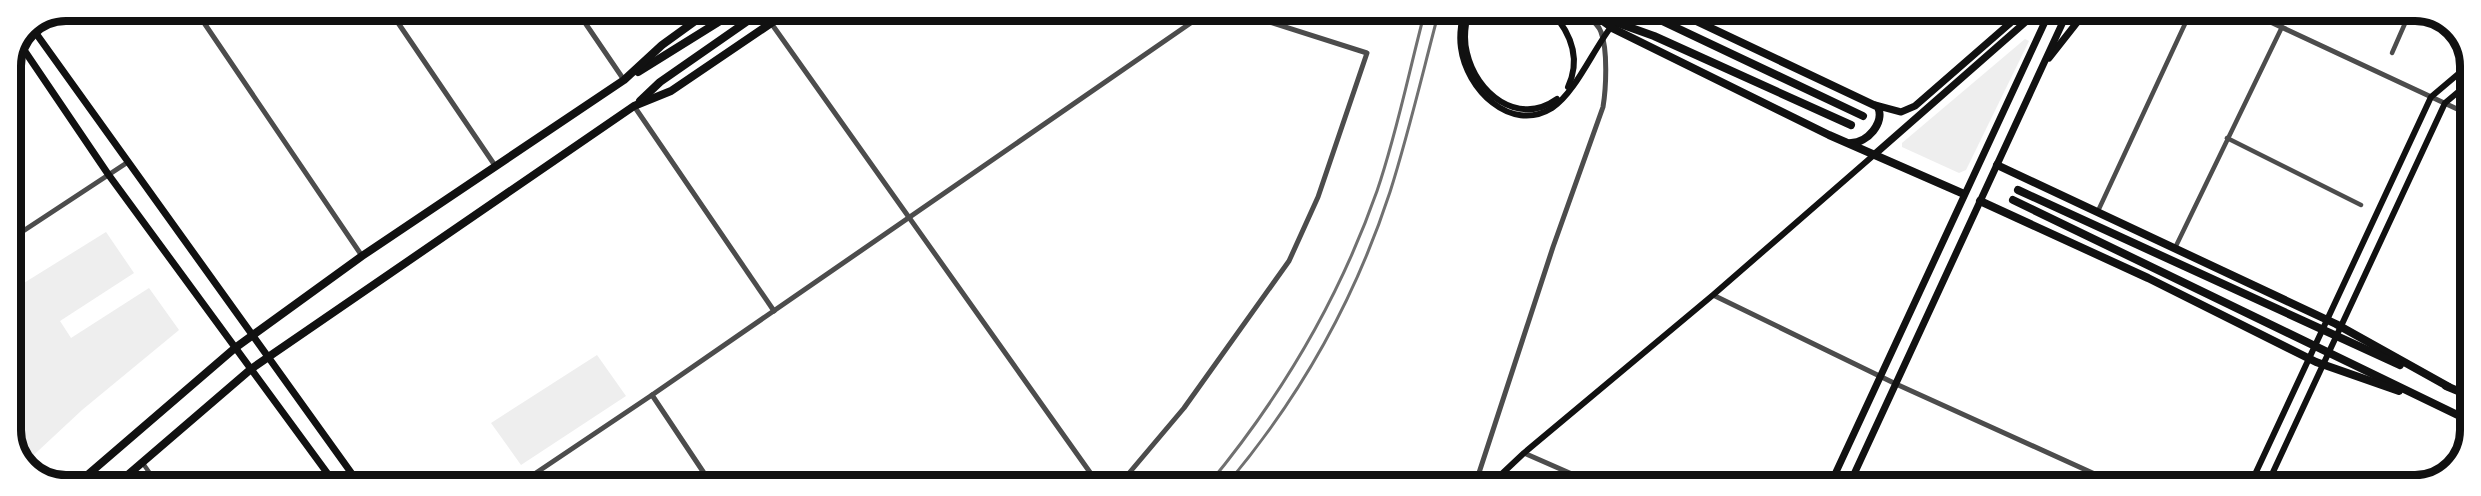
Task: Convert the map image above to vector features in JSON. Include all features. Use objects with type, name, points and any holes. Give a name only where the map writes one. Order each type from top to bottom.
[{"type":"highway","points":[[624,80],[662,45],[696,21]]},
{"type":"highway","points":[[87,475],[235,348],[362,256],[624,80],[721,21]]},
{"type":"highway","points":[[127,475],[251,369],[634,106],[660,82],[747,21]]},
{"type":"highway","points":[[634,106],[671,91],[774,21]]},
{"type":"highway","points":[[1601,21],[1829,135],[1964,194]]},
{"type":"highway","points":[[1612,21],[1654,36],[1851,125]]},
{"type":"highway","points":[[1664,21],[1863,116]]},
{"type":"highway","points":[[1696,21],[1878,107],[1880,114],[1875,127],[1865,140],[1850,143]]},
{"type":"highway","points":[[1997,165],[2327,320],[2449,387]]},
{"type":"highway","points":[[2018,190],[2460,392]]},
{"type":"highway","points":[[2013,200],[2460,416]]},
{"type":"highway","points":[[1980,201],[2148,278],[2323,364],[2437,405]]},
{"type":"main road","points":[[1463,21],[1461,46],[1469,72],[1484,96],[1498,107],[1514,114],[1538,114],[1549,110],[1566,96],[1611,27]]},
{"type":"main road","points":[[1467,21],[1464,32],[1467,55],[1479,81],[1493,97],[1512,108],[1526,110],[1551,103],[1565,91],[1570,81],[1574,66],[1573,48],[1559,21]]},
{"type":"main road","points":[[1874,105],[1901,112],[1915,106],[2013,21]]},
{"type":"main road","points":[[1501,475],[1713,295],[2027,21]]},
{"type":"main road","points":[[1835,475],[2045,21]]},
{"type":"main road","points":[[1854,475],[2063,21]]},
{"type":"main road","points":[[2042,67],[2078,21]]},
{"type":"main road","points":[[36,33],[353,475]]},
{"type":"main road","points":[[24,50],[108,174],[329,475]]},
{"type":"main road","points":[[2255,475],[2432,97],[2460,73]]},
{"type":"main road","points":[[2272,475],[2445,103],[2460,90]]},
{"type":"street","points":[[203,21],[362,256]]},
{"type":"street","points":[[397,21],[496,167]]},
{"type":"street","points":[[584,21],[624,80]]},
{"type":"street","points":[[533,475],[1193,21]]},
{"type":"street","points":[[1127,475],[1184,408],[1289,261],[1318,196],[1367,53],[1266,21]]},
{"type":"street","points":[[1478,475],[1553,247],[1603,107],[1605,95],[1602,38],[1599,27],[1594,21]]},
{"type":"street","points":[[2098,212],[2186,21]]},
{"type":"street","points":[[2269,21],[2460,110]]},
{"type":"street","points":[[2392,53],[2406,21]]},
{"type":"street","points":[[771,23],[1092,475]]},
{"type":"street","points":[[2175,248],[2282,27]]},
{"type":"street","points":[[634,106],[774,311]]},
{"type":"street","points":[[2227,138],[2361,205]]},
{"type":"street","points":[[21,232],[128,162]]},
{"type":"street","points":[[1713,295],[1896,384],[2097,475]]},
{"type":"street","points":[[652,395],[704,475]]},
{"type":"street","points":[[1524,453],[1574,475]]},
{"type":"street","points":[[142,462],[151,475]]},
{"type":"shaded area","points":[[2025,39],[2029,41],[1966,170],[1959,173],[1902,147],[1902,143]]},
{"type":"shaded area","points":[[106,232],[134,273],[60,321],[71,338],[149,288],[179,330],[82,410],[31,458],[24,447],[21,433],[21,285]]},
{"type":"shaded area","points":[[597,355],[626,396],[521,465],[491,423]]},
{"type":"railway","points":[[1216,475],[1284,382],[1306,346],[1345,270],[1362,231],[1384,169],[1423,21]]},
{"type":"railway","points":[[1234,475],[1278,418],[1301,383],[1360,271],[1390,192],[1436,21]]}]
